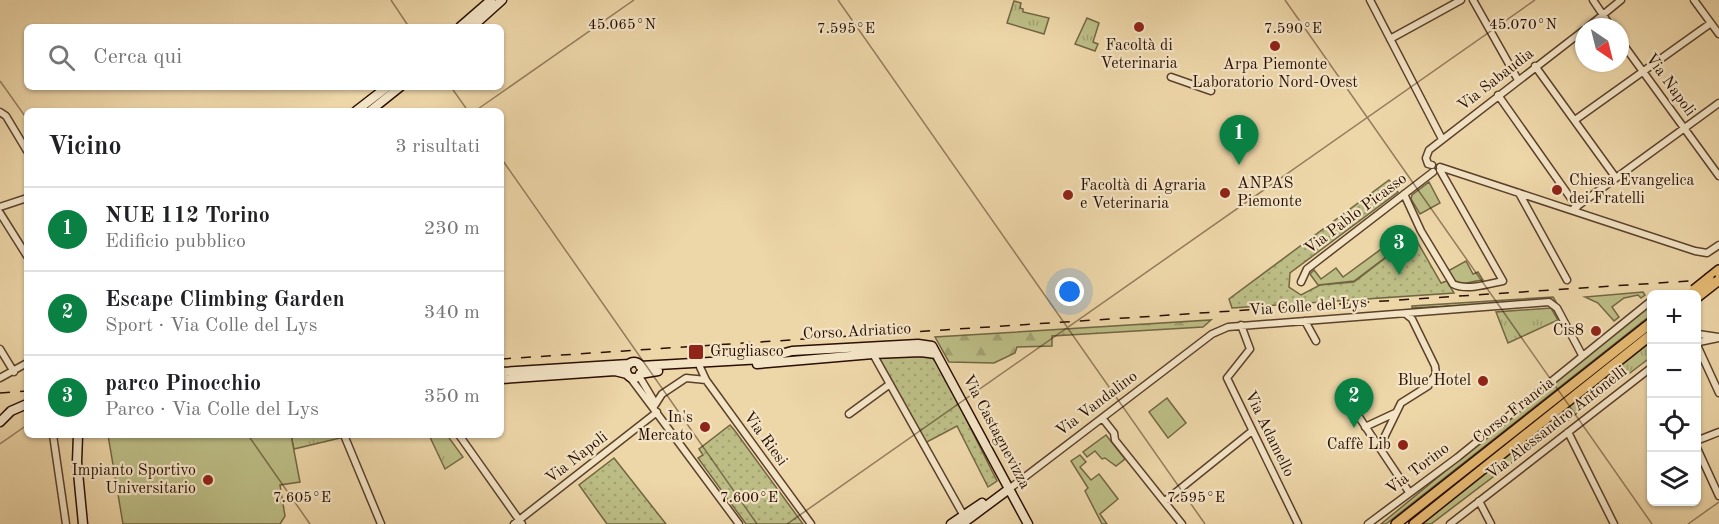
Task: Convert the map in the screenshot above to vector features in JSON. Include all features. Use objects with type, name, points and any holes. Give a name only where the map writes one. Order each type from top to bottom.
[{"type":"main road","points":[[1693,290],[1718,274]]},
{"type":"main road","points":[[1701,293],[1718,274]]},
{"type":"main road","name":"Corso Francia","points":[[1396,524],[1647,326]]},
{"type":"main road","name":"Corso Francia","points":[[1414,524],[1647,338]]},
{"type":"street","points":[[463,24],[491,0]]},
{"type":"street","points":[[475,24],[502,0]]},
{"type":"street","points":[[1370,0],[1442,139]]},
{"type":"street","points":[[1390,39],[1461,0]]},
{"type":"street","points":[[1473,0],[1518,80]]},
{"type":"street","points":[[1593,0],[1604,18]]},
{"type":"street","points":[[1598,18],[1621,0]]},
{"type":"street","points":[[1694,0],[1719,34]]},
{"type":"street","points":[[1575,120],[1710,22]]},
{"type":"street","name":"Via Sabaudia","points":[[1436,168],[1428,164],[1426,154],[1442,139],[1575,37]]},
{"type":"street","name":"Via Napoli","points":[[1629,52],[1719,176]]},
{"type":"street","points":[[1535,66],[1616,178]]},
{"type":"street","points":[[1171,77],[1211,91]]},
{"type":"street","points":[[360,108],[383,90]]},
{"type":"street","points":[[374,108],[396,90]]},
{"type":"street","points":[[1498,95],[1574,208]]},
{"type":"street","points":[[1574,208],[1719,103]]},
{"type":"street","points":[[0,112],[6,116],[24,146]]},
{"type":"street","points":[[1436,168],[1574,208],[1695,251],[1707,253],[1719,245]]},
{"type":"street","points":[[1404,194],[1421,231],[1452,284],[1474,286],[1503,281],[1436,168]]},
{"type":"street","name":"Via Pablo Picasso","points":[[1300,282],[1307,269],[1436,168]]},
{"type":"street","points":[[1519,193],[1567,280]]},
{"type":"street","points":[[0,207],[24,199]]},
{"type":"street","points":[[0,213],[24,251]]},
{"type":"street","name":"Via Colle del Lys","points":[[1212,334],[1228,327],[1241,325],[1407,315],[1549,302],[1557,308],[1582,355]]},
{"type":"street","name":"Via Torino","points":[[1368,524],[1458,457],[1647,304]]},
{"type":"street","points":[[1380,446],[1401,403],[1428,386],[1436,375],[1430,356],[1412,319],[1407,315]]},
{"type":"street","points":[[1305,321],[1316,341]]},
{"type":"street","name":"Via Adamello","points":[[1241,325],[1250,349],[1227,378],[1298,524]]},
{"type":"street","name":"Via Vandalino","points":[[951,524],[964,520],[1009,489],[1212,334]]},
{"type":"street","points":[[1701,335],[1719,337]]},
{"type":"street","points":[[1701,343],[1719,337]]},
{"type":"street","name":"Corso Adriatico","points":[[635,373],[763,359],[792,351],[918,344],[932,346],[936,354]]},
{"type":"street","points":[[0,349],[14,372]]},
{"type":"street","name":"Corso Adriatico","points":[[504,379],[615,371],[635,373],[873,354],[921,352],[936,354]]},
{"type":"street","points":[[1701,353],[1719,393]]},
{"type":"street","name":"Corso Adriatico","points":[[873,354],[964,520]]},
{"type":"street","name":"Via Castagnevizza","points":[[936,354],[1028,524]]},
{"type":"street","points":[[7,360],[24,363]]},
{"type":"street","name":"Corso Adriatico","points":[[504,372],[635,362],[635,373]]},
{"type":"street","points":[[0,378],[24,365]]},
{"type":"street","name":"Via Riesi","points":[[700,368],[706,380],[812,524]]},
{"type":"street","name":"Via Alessandro Antonelli","points":[[1450,524],[1647,371]]},
{"type":"street","points":[[635,373],[655,410],[739,524]]},
{"type":"street","name":"Via Napoli","points":[[518,523],[655,410],[662,394],[686,378],[706,380]]},
{"type":"street","points":[[849,414],[890,384]]},
{"type":"street","points":[[0,422],[11,411],[24,405]]},
{"type":"street","points":[[1365,427],[1395,413]]},
{"type":"street","points":[[1357,414],[1380,446],[1396,476],[1409,492]]},
{"type":"street","points":[[1103,419],[1114,433],[1115,440],[1182,524]]},
{"type":"street","points":[[1165,501],[1252,431]]},
{"type":"street","points":[[1568,432],[1614,524]]},
{"type":"street","points":[[1701,439],[1719,432]]},
{"type":"street","points":[[53,438],[66,524]]},
{"type":"street","points":[[81,438],[77,462],[83,524]]},
{"type":"street","points":[[81,438],[88,524]]},
{"type":"street","points":[[345,438],[381,524]]},
{"type":"street","points":[[461,438],[518,523]]},
{"type":"street","points":[[1699,452],[1719,496]]},
{"type":"street","name":"Via Alessandro Antonelli","points":[[1479,501],[1491,524]]},
{"type":"green space","points":[[1014,1],[1021,3],[1020,8],[1023,12],[1049,18],[1044,34],[1007,23]]},
{"type":"green space","points":[[1087,18],[1099,23],[1093,42],[1098,44],[1095,51],[1075,44]]},
{"type":"green space","points":[[1389,180],[1398,192],[1290,273],[1289,287],[1301,295],[1320,285],[1354,282],[1414,236],[1441,283],[1447,281],[1454,293],[1232,308],[1229,299]]},
{"type":"green space","points":[[1429,182],[1440,203],[1420,214],[1411,199],[1412,195]]},
{"type":"green space","points":[[1384,247],[1390,254],[1354,281],[1318,285],[1310,274],[1314,270],[1321,279],[1336,268],[1343,277]]},
{"type":"green space","points":[[1466,261],[1473,274],[1478,272],[1483,280],[1463,284],[1452,277],[1448,271]]},
{"type":"green space","points":[[1643,292],[1645,295],[1641,298],[1638,295],[1624,298],[1612,307],[1619,317],[1614,321],[1598,303],[1585,297]]},
{"type":"green space","points":[[1553,297],[1559,307],[1552,301],[1412,308],[1412,306]]},
{"type":"green space","points":[[1647,305],[1647,318],[1386,524],[1381,524]]},
{"type":"green space","points":[[1551,308],[1558,320],[1508,343],[1496,312]]},
{"type":"green space","points":[[1211,320],[1203,327],[1052,336],[1052,346],[1017,347],[1015,353],[994,363],[949,362],[935,337]]},
{"type":"green space","points":[[1647,343],[1647,360],[1431,524],[1420,524]]},
{"type":"green space","points":[[920,354],[931,357],[939,365],[997,481],[988,487],[957,426],[925,443],[877,357]]},
{"type":"green space","points":[[1167,398],[1186,423],[1168,438],[1149,412]]},
{"type":"green space","points":[[730,425],[803,524],[746,524],[698,458],[703,455],[699,449]]},
{"type":"green space","points":[[1106,435],[1125,459],[1116,466],[1105,458],[1102,459],[1095,451],[1087,457],[1083,452]]},
{"type":"green space","name":"Impianto Sportivo Universitario","points":[[109,438],[292,438],[300,482],[280,485],[285,516],[280,524],[123,524]]},
{"type":"green space","points":[[292,438],[340,438],[294,449]]},
{"type":"green space","points":[[430,438],[449,438],[463,457],[445,469]]},
{"type":"green space","points":[[1080,455],[1086,462],[1080,467],[1091,480],[1099,474],[1118,499],[1100,514],[1107,524],[1102,524],[1085,491],[1088,488],[1071,461]]},
{"type":"green space","points":[[614,458],[666,524],[607,524],[579,485]]},
{"type":"railway","points":[[504,359],[1719,279]]},
{"type":"railway","points":[[0,393],[24,391]]},
{"type":"place","name":"Facoltà di Veterinaria","points":[[1139,27]]},
{"type":"place","name":"Arpa Piemonte Laboratorio Nord-Ovest","points":[[1275,46]]},
{"type":"place","name":"NUE 112 Torino","points":[[1239,165]]},
{"type":"place","name":"Chiesa Evangelica dei Fratelli","points":[[1557,190]]},
{"type":"place","name":"ANPAS Piemonte","points":[[1225,193]]},
{"type":"place","name":"Facoltà di Agraria e Veterinaria","points":[[1068,195]]},
{"type":"place","name":"parco Pinocchio","points":[[1399,275]]},
{"type":"place","name":"Cis8","points":[[1596,331]]},
{"type":"place","name":"Grugliasco","points":[[696,352]]},
{"type":"place","name":"Blue Hotel","points":[[1483,381]]},
{"type":"place","name":"In's Mercato","points":[[705,427]]},
{"type":"place","name":"Escape Climbing Garden","points":[[1354,428]]},
{"type":"place","name":"Caffè Lib","points":[[1403,445]]},
{"type":"place","name":"Impianto Sportivo Universitario","points":[[208,480]]}]
